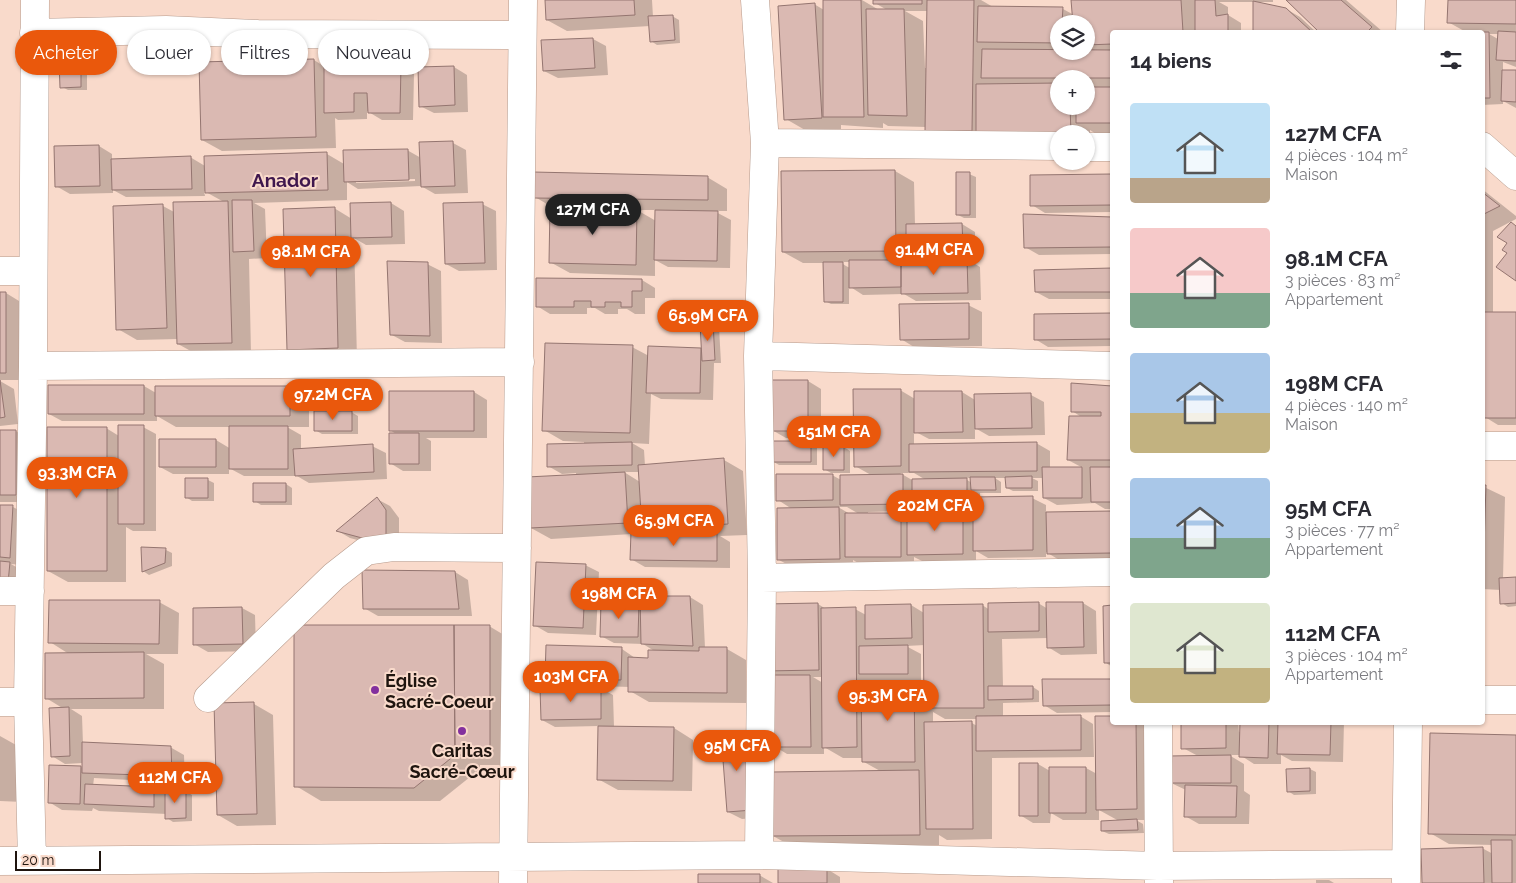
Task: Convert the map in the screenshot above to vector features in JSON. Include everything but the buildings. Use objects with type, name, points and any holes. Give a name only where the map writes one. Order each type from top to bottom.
[{"type":"street","points":[[34,30],[35,0]]},
{"type":"street","points":[[513,870],[523,0]]},
{"type":"street","points":[[755,0],[765,143],[758,356],[762,578],[759,855]]},
{"type":"street","points":[[1410,30],[1411,0]]},
{"type":"street","points":[[117,31],[166,30],[258,34],[522,35]]},
{"type":"street","points":[[32,860],[28,702],[33,366],[34,75]]},
{"type":"street","points":[[765,143],[1050,146]]},
{"type":"street","points":[[1095,147],[1110,147]]},
{"type":"street","points":[[1485,149],[1516,176]]},
{"type":"street","points":[[0,271],[33,271]]},
{"type":"street","points":[[758,356],[1110,366]]},
{"type":"street","points":[[33,366],[520,362]]},
{"type":"street","points":[[1485,446],[1516,446]]},
{"type":"street","points":[[208,698],[334,576],[366,551],[394,547],[518,548]]},
{"type":"street","points":[[762,578],[1110,572]]},
{"type":"street","points":[[0,591],[30,591]]},
{"type":"street","points":[[1485,700],[1516,700]]},
{"type":"street","points":[[0,702],[28,702]]},
{"type":"street","points":[[1158,725],[1159,874]]},
{"type":"street","points":[[0,861],[32,860],[63,872],[513,870],[759,855],[1159,874],[1406,873],[1408,725]]},
{"type":"place","name":"Église Sacré-Coeur","points":[[375,690]]},
{"type":"place","name":"Caritas Sacré-Cœur","points":[[462,731]]},
{"type":"district","name":"Anador","points":[[285,180]]}]
